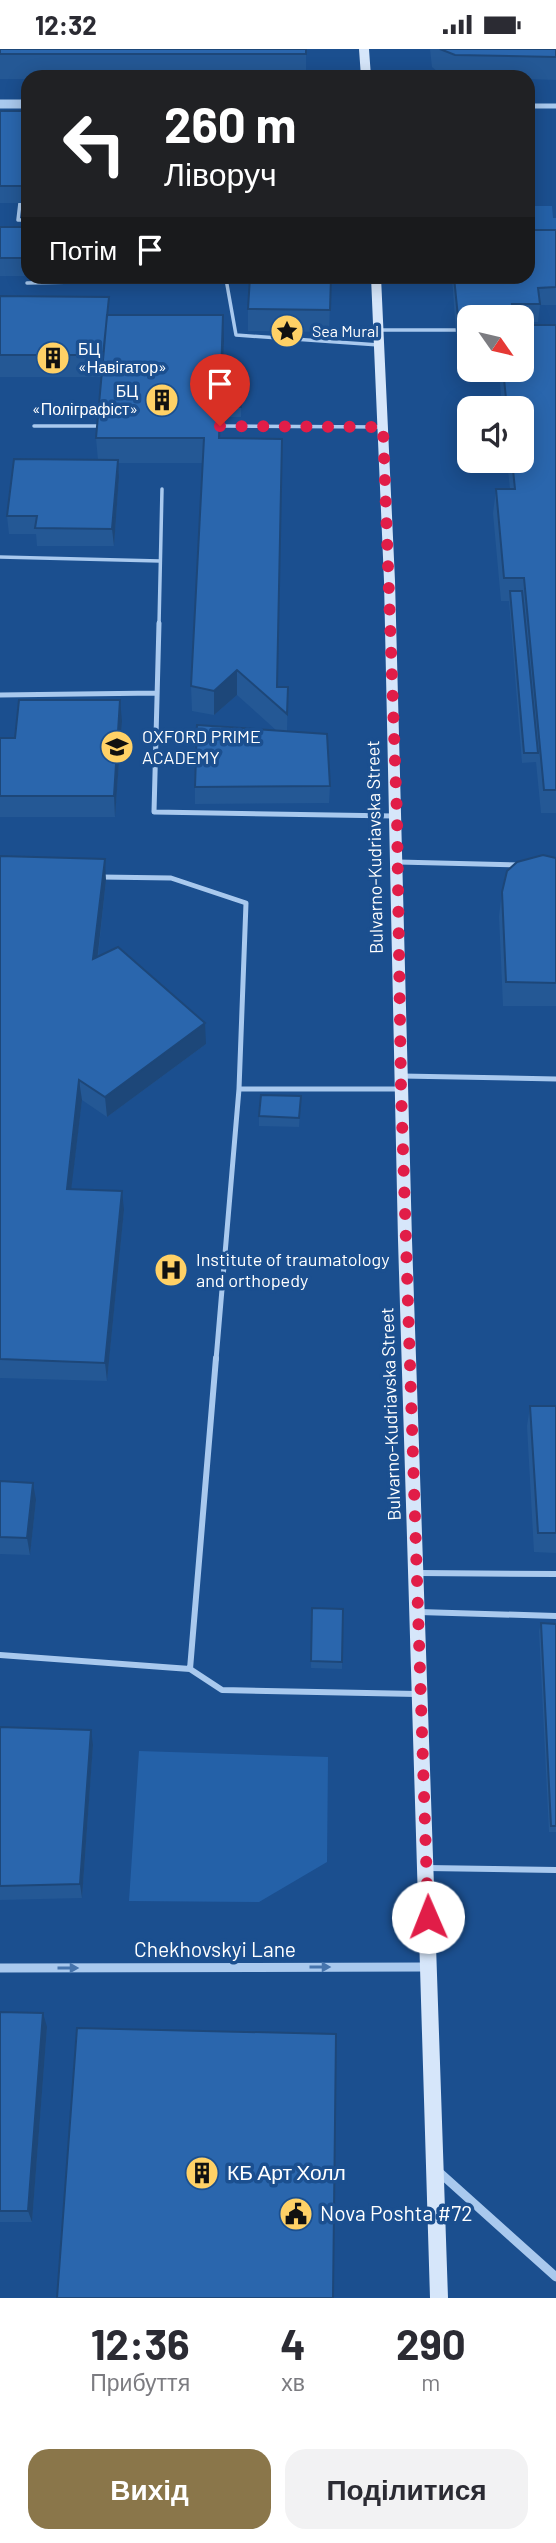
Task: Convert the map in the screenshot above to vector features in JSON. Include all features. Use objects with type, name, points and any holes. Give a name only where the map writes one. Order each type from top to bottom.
[{"type":"main road","points":[[364,49],[366,70]]},
{"type":"main road","name":"Bulvarno-Kudriavska Street","points":[[376,284],[397,816],[401,1082],[439,2298]]},
{"type":"street","points":[[0,104],[21,104]]},
{"type":"street","points":[[535,106],[556,106]]},
{"type":"street","name":"Chekhovskyi Lane","points":[[0,1968],[429,1967]]},
{"type":"street","points":[[436,2169],[556,2277]]},
{"type":"lane","points":[[20,203],[18,221],[21,221]]},
{"type":"lane","points":[[227,284],[236,335],[379,345]]},
{"type":"lane","points":[[379,330],[456,330]]},
{"type":"lane","points":[[34,426],[101,426]]},
{"type":"lane","points":[[220,426],[383,427]]},
{"type":"lane","points":[[162,489],[154,812],[397,816]]},
{"type":"lane","points":[[0,557],[160,561]]},
{"type":"lane","points":[[0,695],[157,693]]},
{"type":"lane","points":[[398,862],[523,865]]},
{"type":"lane","points":[[92,877],[171,878],[246,903],[239,1089],[190,1669]]},
{"type":"lane","points":[[239,1089],[556,1079]]},
{"type":"lane","points":[[418,1573],[556,1574]]},
{"type":"lane","points":[[419,1612],[556,1616]]},
{"type":"lane","points":[[0,1655],[190,1669],[222,1690],[422,1695]]},
{"type":"lane","points":[[427,1868],[556,1870]]},
{"type":"shaded area","points":[[535,206],[552,206],[553,218],[556,218],[556,239],[535,239]]},
{"type":"shaded area","points":[[139,1751],[328,1757],[327,1862],[259,1902],[129,1901]]},
{"type":"building","points":[[0,49],[306,49],[306,54],[0,54]]},
{"type":"building","points":[[440,49],[556,49],[556,57],[455,55]]},
{"type":"building","points":[[0,111],[21,111],[21,186],[0,186]]},
{"type":"building","points":[[0,227],[21,227],[21,258],[0,258]]},
{"type":"building","points":[[535,230],[556,230],[556,287],[538,288],[540,304],[457,307],[455,284],[535,284]]},
{"type":"building","points":[[250,284],[331,284],[330,310],[248,309]]},
{"type":"building","name":"БЦ «Навігатор»","points":[[0,296],[109,297],[103,355],[0,355]]},
{"type":"building","points":[[107,315],[223,315],[219,438],[282,439],[277,687],[288,687],[287,714],[237,670],[214,691],[191,686],[204,438],[96,438]]},
{"type":"building","points":[[534,325],[556,325],[556,790],[544,790],[524,578],[504,578],[496,489],[515,489],[513,473],[534,473],[534,396],[506,396],[504,382],[534,382]]},
{"type":"building","points":[[222,373],[242,374],[241,407],[221,407]]},
{"type":"building","points":[[14,459],[118,460],[112,529],[35,528],[37,516],[7,516]]},
{"type":"building","points":[[510,591],[522,591],[538,753],[524,753]]},
{"type":"building","points":[[19,700],[120,700],[114,796],[0,796],[0,738],[15,738]]},
{"type":"building","points":[[197,725],[327,734],[330,786],[195,787]]},
{"type":"building","points":[[543,855],[556,858],[556,983],[506,982],[502,892],[507,871],[517,862]]},
{"type":"building","points":[[0,856],[105,859],[93,959],[118,947],[205,1023],[105,1097],[79,1080],[67,1189],[122,1191],[105,1363],[0,1359]]},
{"type":"building","points":[[261,1095],[301,1096],[299,1118],[259,1116]]},
{"type":"building","points":[[530,1406],[556,1406],[556,1533],[538,1533]]},
{"type":"building","points":[[0,1481],[33,1483],[27,1538],[0,1537]]},
{"type":"building","points":[[312,1608],[343,1609],[342,1662],[311,1661]]},
{"type":"building","points":[[541,1623],[556,1624],[556,1826],[551,1826]]},
{"type":"building","points":[[0,1727],[91,1730],[80,1884],[0,1886]]},
{"type":"building","points":[[0,2012],[43,2013],[28,2211],[0,2211]]},
{"type":"building","name":"КБ Арт Холл","points":[[77,2028],[336,2034],[333,2298],[57,2298]]},
{"type":"place","name":"Sea Mural","points":[[287,331]]},
{"type":"place","name":"БЦ «Навігатор»","points":[[53,358]]},
{"type":"place","name":"БЦ «Поліграфіст»","points":[[162,400]]},
{"type":"place","name":"OXFORD PRIME ACADEMY","points":[[117,747]]},
{"type":"place","name":"Institute of traumatology and orthopedy","points":[[171,1270]]},
{"type":"place","name":"КБ Арт Холл","points":[[202,2173]]},
{"type":"place","name":"Nova Poshta #72","points":[[296,2214]]},
{"type":"route","points":[[220,426],[383,427],[397,816],[401,1089],[428,1917]]}]
